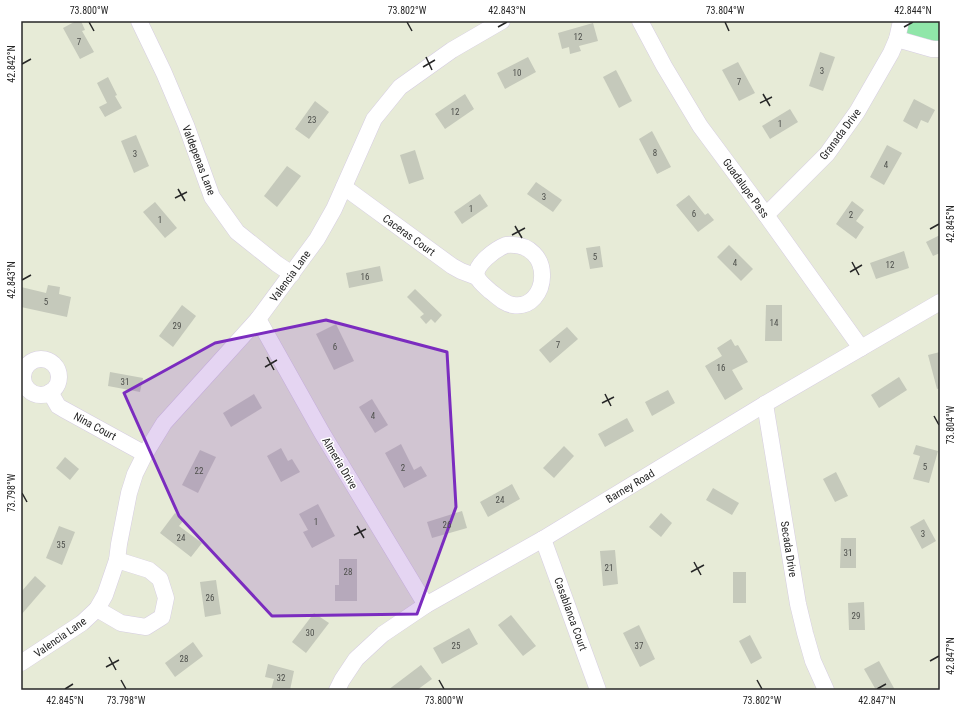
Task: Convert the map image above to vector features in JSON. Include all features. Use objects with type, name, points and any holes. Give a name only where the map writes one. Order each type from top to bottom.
[{"type":"street","name":"Valdepenas Lane","points":[[139,21],[164,73],[186,125],[212,197],[237,232],[292,274]]},
{"type":"street","name":"Valencia Lane","points":[[21,663],[82,623],[97,609],[105,595],[117,560],[129,493],[135,474],[145,454],[164,424],[258,319],[318,239],[334,209],[374,119],[400,87],[452,50],[502,21]]},
{"type":"street","name":"Guadalupe Pass","points":[[640,21],[664,66],[700,126],[861,348]]},
{"type":"street","name":"Granada Drive","points":[[766,215],[827,154],[858,112],[891,53],[897,40],[900,21]]},
{"type":"street","points":[[897,40],[932,49],[940,49]]},
{"type":"street","name":"Caceras Court","points":[[344,187],[452,266],[461,271],[477,276]]},
{"type":"street","name":"Barney Road","points":[[337,690],[356,659],[383,634],[426,605],[543,539],[765,404],[940,302]]},
{"type":"street","name":"Almeria Drive","points":[[258,319],[322,433],[426,605]]},
{"type":"street","name":"Nina Court","points":[[50,392],[58,406],[145,454]]},
{"type":"street","name":"Secada Drive","points":[[765,404],[798,604],[813,661],[826,690]]},
{"type":"street","name":"Casablanca Court","points":[[543,539],[598,690]]},
{"type":"street","name":"Valencia Lane","points":[[97,609],[121,623],[146,627],[162,617],[166,598],[160,578],[149,570],[117,560]]},
{"type":"highlighted area","points":[[326,320],[447,352],[456,507],[417,614],[272,616],[179,516],[124,393],[215,343]]},
{"type":"green space","points":[[907,21],[940,21],[940,42],[909,35],[905,30]]},
{"type":"building","points":[[76,21],[81,21],[85,30],[82,31],[94,52],[80,59],[63,28]]},
{"type":"building","points":[[593,23],[598,41],[579,46],[581,51],[570,54],[569,47],[562,49],[558,33]]},
{"type":"building","points":[[820,52],[835,57],[823,91],[809,86]]},
{"type":"building","points":[[528,57],[536,72],[505,89],[497,73]]},
{"type":"building","points":[[738,62],[755,93],[739,101],[722,70]]},
{"type":"building","points":[[616,70],[632,101],[619,108],[603,77]]},
{"type":"building","points":[[108,77],[117,95],[115,96],[122,108],[105,117],[99,107],[107,103],[97,83]]},
{"type":"building","points":[[465,94],[474,109],[445,129],[435,114]]},
{"type":"building","points":[[914,99],[935,110],[928,123],[921,120],[917,129],[903,121]]},
{"type":"building","points":[[315,101],[329,112],[309,139],[295,129]]},
{"type":"building","points":[[790,109],[798,122],[770,139],[762,126]]},
{"type":"building","points":[[652,131],[671,167],[657,174],[639,139]]},
{"type":"building","points":[[136,135],[149,166],[134,173],[121,141]]},
{"type":"building","points":[[887,145],[902,153],[884,185],[870,177]]},
{"type":"building","points":[[415,150],[424,179],[409,184],[400,155]]},
{"type":"building","points":[[287,166],[301,176],[277,207],[264,196]]},
{"type":"building","points":[[536,182],[562,200],[553,212],[527,194]]},
{"type":"building","points":[[480,194],[488,206],[462,224],[454,212]]},
{"type":"building","points":[[689,195],[705,215],[708,213],[714,220],[698,232],[676,205]]},
{"type":"building","points":[[852,201],[864,210],[856,221],[864,227],[856,239],[836,224]]},
{"type":"building","points":[[155,202],[177,228],[165,238],[143,212]]},
{"type":"building","points":[[940,235],[940,253],[933,256],[926,242]]},
{"type":"building","points":[[729,245],[753,269],[741,281],[717,257]]},
{"type":"building","points":[[600,246],[603,267],[590,269],[586,248]]},
{"type":"building","points":[[904,251],[909,268],[876,279],[870,263]]},
{"type":"building","points":[[380,266],[383,281],[349,288],[346,273]]},
{"type":"building","points":[[48,285],[60,287],[59,294],[71,297],[67,317],[21,307],[21,287],[46,293]]},
{"type":"building","points":[[415,289],[442,315],[435,323],[431,319],[426,324],[420,317],[424,314],[407,297]]},
{"type":"building","points":[[182,305],[196,316],[173,347],[159,336]]},
{"type":"building","points":[[766,305],[782,305],[782,341],[765,341]]},
{"type":"building","points":[[336,324],[354,361],[334,370],[316,334]]},
{"type":"building","points":[[567,327],[578,339],[550,363],[539,350]]},
{"type":"building","points":[[731,339],[735,346],[738,345],[748,362],[732,370],[743,389],[725,400],[705,366],[722,356],[717,348]]},
{"type":"building","points":[[940,352],[940,388],[937,389],[928,355]]},
{"type":"building","points":[[110,372],[143,378],[140,392],[108,386]]},
{"type":"building","points":[[899,377],[907,390],[879,408],[871,395]]},
{"type":"building","points":[[668,390],[675,403],[652,416],[645,402]]},
{"type":"building","points":[[254,394],[262,408],[231,427],[223,413]]},
{"type":"building","points":[[372,399],[388,425],[375,433],[359,407]]},
{"type":"building","points":[[627,418],[634,431],[605,447],[598,434]]},
{"type":"building","points":[[401,444],[414,470],[421,466],[427,476],[404,488],[385,453]]},
{"type":"building","points":[[916,445],[938,451],[929,483],[913,479],[920,456],[913,454]]},
{"type":"building","points":[[564,446],[574,456],[554,478],[543,468]]},
{"type":"building","points":[[281,448],[288,461],[292,459],[300,472],[281,482],[267,456]]},
{"type":"building","points":[[200,450],[216,457],[198,493],[182,485]]},
{"type":"building","points":[[65,457],[79,469],[70,480],[56,468]]},
{"type":"building","points":[[836,472],[848,496],[835,502],[823,479]]},
{"type":"building","points":[[512,484],[520,499],[488,517],[480,502]]},
{"type":"building","points":[[713,488],[739,503],[732,515],[706,500]]},
{"type":"building","points":[[318,504],[335,536],[312,548],[303,532],[308,530],[299,514]]},
{"type":"building","points":[[462,511],[467,528],[432,538],[427,522]]},
{"type":"building","points":[[175,513],[184,520],[179,526],[202,543],[191,557],[160,533]]},
{"type":"building","points":[[661,513],[672,523],[661,537],[649,527]]},
{"type":"building","points":[[924,519],[936,541],[922,549],[910,527]]},
{"type":"building","points":[[59,526],[75,532],[62,565],[46,558]]},
{"type":"building","points":[[841,538],[856,538],[856,568],[840,568]]},
{"type":"building","points":[[615,550],[618,584],[603,586],[600,551]]},
{"type":"building","points":[[339,559],[357,559],[357,601],[335,601],[335,585],[339,585]]},
{"type":"building","points":[[733,572],[746,572],[746,603],[733,603]]},
{"type":"building","points":[[35,576],[46,586],[21,615],[21,592]]},
{"type":"building","points":[[216,580],[221,614],[205,617],[200,582]]},
{"type":"building","points":[[864,602],[865,630],[849,630],[848,603]]},
{"type":"building","points":[[314,613],[329,623],[306,653],[292,642]]},
{"type":"building","points":[[511,615],[536,646],[523,656],[498,625]]},
{"type":"building","points":[[639,625],[655,659],[640,667],[623,633]]},
{"type":"building","points":[[469,628],[478,644],[442,664],[433,648]]},
{"type":"building","points":[[750,635],[762,658],[751,664],[739,641]]},
{"type":"building","points":[[193,642],[203,656],[175,677],[165,663]]},
{"type":"building","points":[[879,661],[895,690],[876,690],[864,669]]},
{"type":"building","points":[[268,664],[294,671],[290,690],[271,690],[274,679],[265,677]]},
{"type":"building","points":[[421,665],[432,679],[417,690],[388,690]]}]
